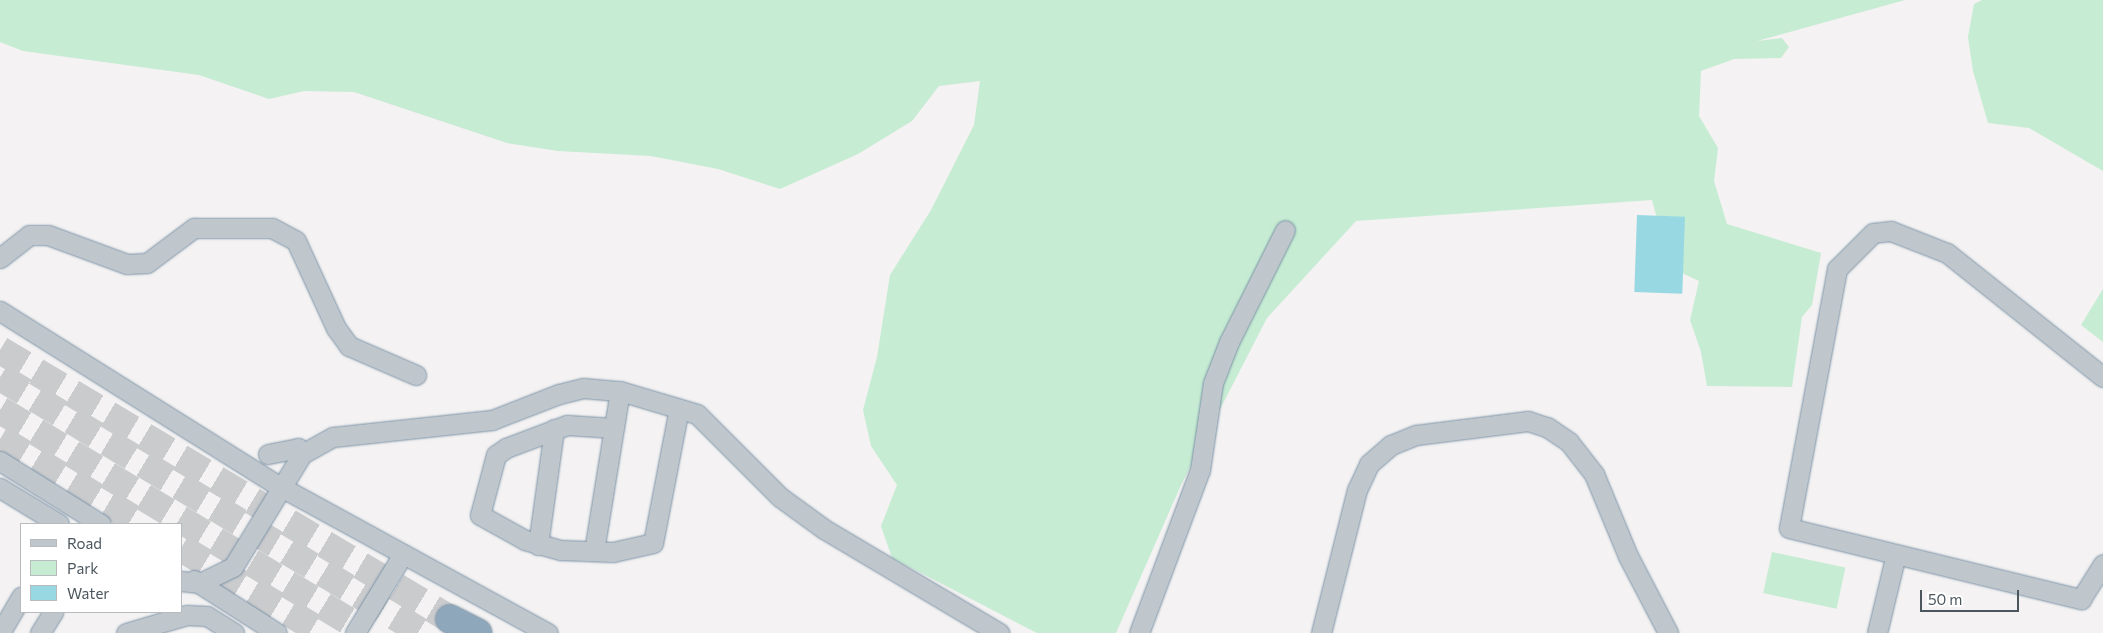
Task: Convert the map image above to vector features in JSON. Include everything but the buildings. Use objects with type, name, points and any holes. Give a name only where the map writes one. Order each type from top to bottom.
[{"type":"highway","points":[[450,619],[478,633]]},
{"type":"street","points":[[0,258],[29,235],[48,235],[127,264],[147,263],[194,228],[272,228],[296,241],[336,328],[349,346],[416,374]]},
{"type":"street","points":[[1138,633],[1200,470],[1212,383],[1229,342],[1285,230]]},
{"type":"street","points":[[2103,377],[1947,253],[1891,231],[1873,233],[1837,269],[1789,528],[2081,598],[2103,564]]},
{"type":"street","points":[[0,310],[281,487],[548,633]]},
{"type":"street","points":[[182,581],[200,583],[233,567],[302,454],[333,436],[492,420],[559,394],[583,388],[620,391],[696,414],[774,491],[824,529],[999,633]]},
{"type":"street","points":[[594,551],[620,391]]},
{"type":"street","points":[[614,428],[567,425],[554,428],[506,448],[496,455],[480,515],[538,545],[613,552],[653,543],[679,408]]},
{"type":"street","points":[[1321,633],[1357,490],[1369,464],[1391,445],[1416,434],[1528,421],[1547,427],[1569,442],[1594,474],[1628,556],[1668,633]]},
{"type":"street","points":[[538,545],[554,428]]},
{"type":"street","points":[[268,454],[298,448],[302,454]]},
{"type":"street","points":[[0,461],[99,523]]},
{"type":"street","points":[[0,488],[57,523]]},
{"type":"street","points":[[355,633],[403,554]]},
{"type":"street","points":[[1877,633],[1896,554]]},
{"type":"street","points":[[182,573],[277,633]]},
{"type":"street","points":[[0,633],[20,599]]},
{"type":"street","points":[[40,633],[52,613]]},
{"type":"street","points":[[126,633],[187,615],[207,616],[234,633]]},
{"type":"green space","points":[[0,0],[1905,0],[1757,41],[1782,38],[1789,47],[1781,58],[1734,59],[1701,71],[1699,116],[1718,148],[1714,181],[1727,224],[1821,253],[1812,305],[1802,317],[1792,387],[1707,386],[1701,352],[1690,320],[1699,281],[1658,262],[1663,241],[1652,200],[1356,221],[1267,318],[1181,485],[1116,633],[1037,633],[892,558],[881,526],[897,485],[871,446],[863,410],[877,357],[890,275],[931,210],[974,125],[980,81],[939,86],[912,121],[858,154],[780,189],[718,169],[651,156],[558,151],[507,143],[354,92],[304,91],[269,99],[199,75],[23,51],[0,42]]},
{"type":"green space","points":[[1982,0],[2103,0],[2103,171],[2029,128],[1988,123],[1973,71],[1968,37],[1974,4]]},
{"type":"green space","points":[[2103,289],[2103,342],[2081,325]]},
{"type":"green space","points":[[1772,552],[1845,568],[1837,609],[1763,593]]},
{"type":"water","points":[[1637,215],[1685,217],[1682,294],[1634,292]]},
{"type":"tunnel","points":[[0,350],[450,619]]},
{"type":"tunnel","points":[[0,377],[423,633]]},
{"type":"tunnel","points":[[0,410],[368,633]]},
{"type":"tunnel","points":[[0,439],[140,523]]},
{"type":"tunnel","points":[[182,549],[323,633]]}]
